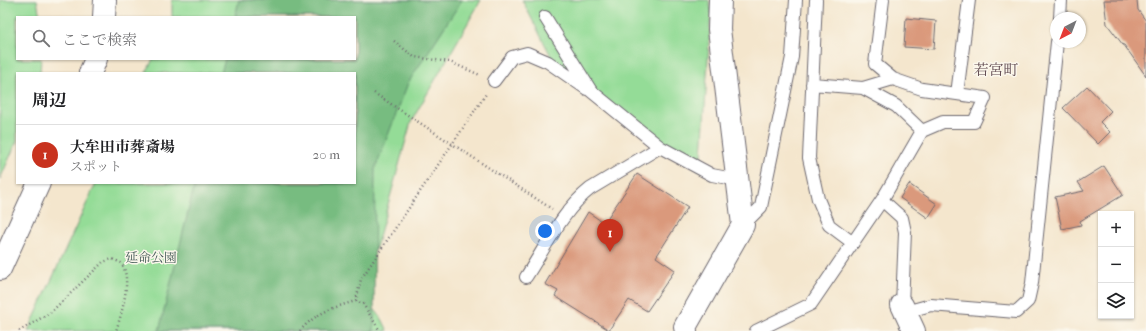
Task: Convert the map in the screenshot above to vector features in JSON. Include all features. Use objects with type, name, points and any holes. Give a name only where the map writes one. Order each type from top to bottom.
[{"type":"street","points":[[104,16],[105,0]]},
{"type":"street","points":[[686,331],[685,327],[743,225],[719,29],[720,0]]},
{"type":"street","points":[[90,72],[96,60]]},
{"type":"street","points":[[0,268],[39,184]]},
{"type":"lane","points":[[743,225],[761,207],[792,57],[796,0]]},
{"type":"lane","points":[[816,0],[809,158],[818,199],[829,225],[853,243]]},
{"type":"lane","points":[[756,330],[811,304],[882,200],[922,131],[943,122],[974,122],[985,98],[922,90],[893,79],[874,64],[883,0]]},
{"type":"lane","points":[[957,94],[969,0]]},
{"type":"lane","points":[[1060,12],[1061,0]]},
{"type":"lane","points":[[545,17],[591,91]]},
{"type":"lane","points":[[882,200],[902,218],[905,232],[907,316],[931,305],[1016,312],[1028,301],[1032,283],[1056,48]]},
{"type":"lane","points":[[494,81],[512,57],[527,53],[548,62],[591,91],[660,146],[712,175],[738,180]]},
{"type":"lane","points":[[812,84],[863,88],[893,79]]},
{"type":"lane","points":[[863,88],[896,106],[922,131]]},
{"type":"lane","points":[[526,277],[564,217],[580,196],[660,146]]},
{"type":"path","points":[[356,301],[361,279],[494,81],[450,62],[414,57],[394,41]]},
{"type":"path","points":[[374,94],[452,143],[564,217]]},
{"type":"path","points":[[19,331],[50,313],[103,262],[112,259],[121,263],[126,276],[124,307],[116,331]]},
{"type":"path","points":[[300,331],[306,323],[330,308],[356,301],[363,304],[380,331]]},
{"type":"green space","points":[[0,0],[37,0],[40,16],[16,16],[16,60],[41,60],[40,72],[16,72],[16,143],[0,179]]},
{"type":"green space","name":"延命公園","points":[[172,0],[481,0],[411,122],[363,294],[382,319],[388,331],[28,331],[96,184],[356,184],[356,72],[146,72],[152,60],[356,60],[356,16],[172,16]]},
{"type":"green space","name":"延命公園","points":[[239,0],[462,0],[408,83],[375,169],[374,331],[159,331],[195,184],[356,184],[356,72],[221,72],[225,60],[356,60],[356,16],[235,16]]},
{"type":"green space","points":[[522,0],[709,0],[711,10],[701,171],[553,60]]},
{"type":"building","points":[[1104,0],[1137,0],[1138,10],[1146,21],[1146,76],[1107,24]]},
{"type":"building","points":[[906,18],[936,21],[934,49],[904,47]]},
{"type":"building","points":[[1087,86],[1111,111],[1100,122],[1110,132],[1098,144],[1063,108]]},
{"type":"building","points":[[1104,166],[1123,195],[1080,221],[1081,225],[1062,229],[1055,197],[1084,191],[1078,182]]},
{"type":"building","points":[[637,174],[688,207],[656,257],[675,270],[647,311],[629,300],[609,330],[555,296],[558,291],[545,284],[588,212],[604,223]]},
{"type":"building","points":[[909,184],[937,204],[928,218],[900,198]]},
{"type":"place","name":"大牟田市葬斎場","points":[[610,252]]},
{"type":"district","name":"若宮町","points":[[996,70]]}]
